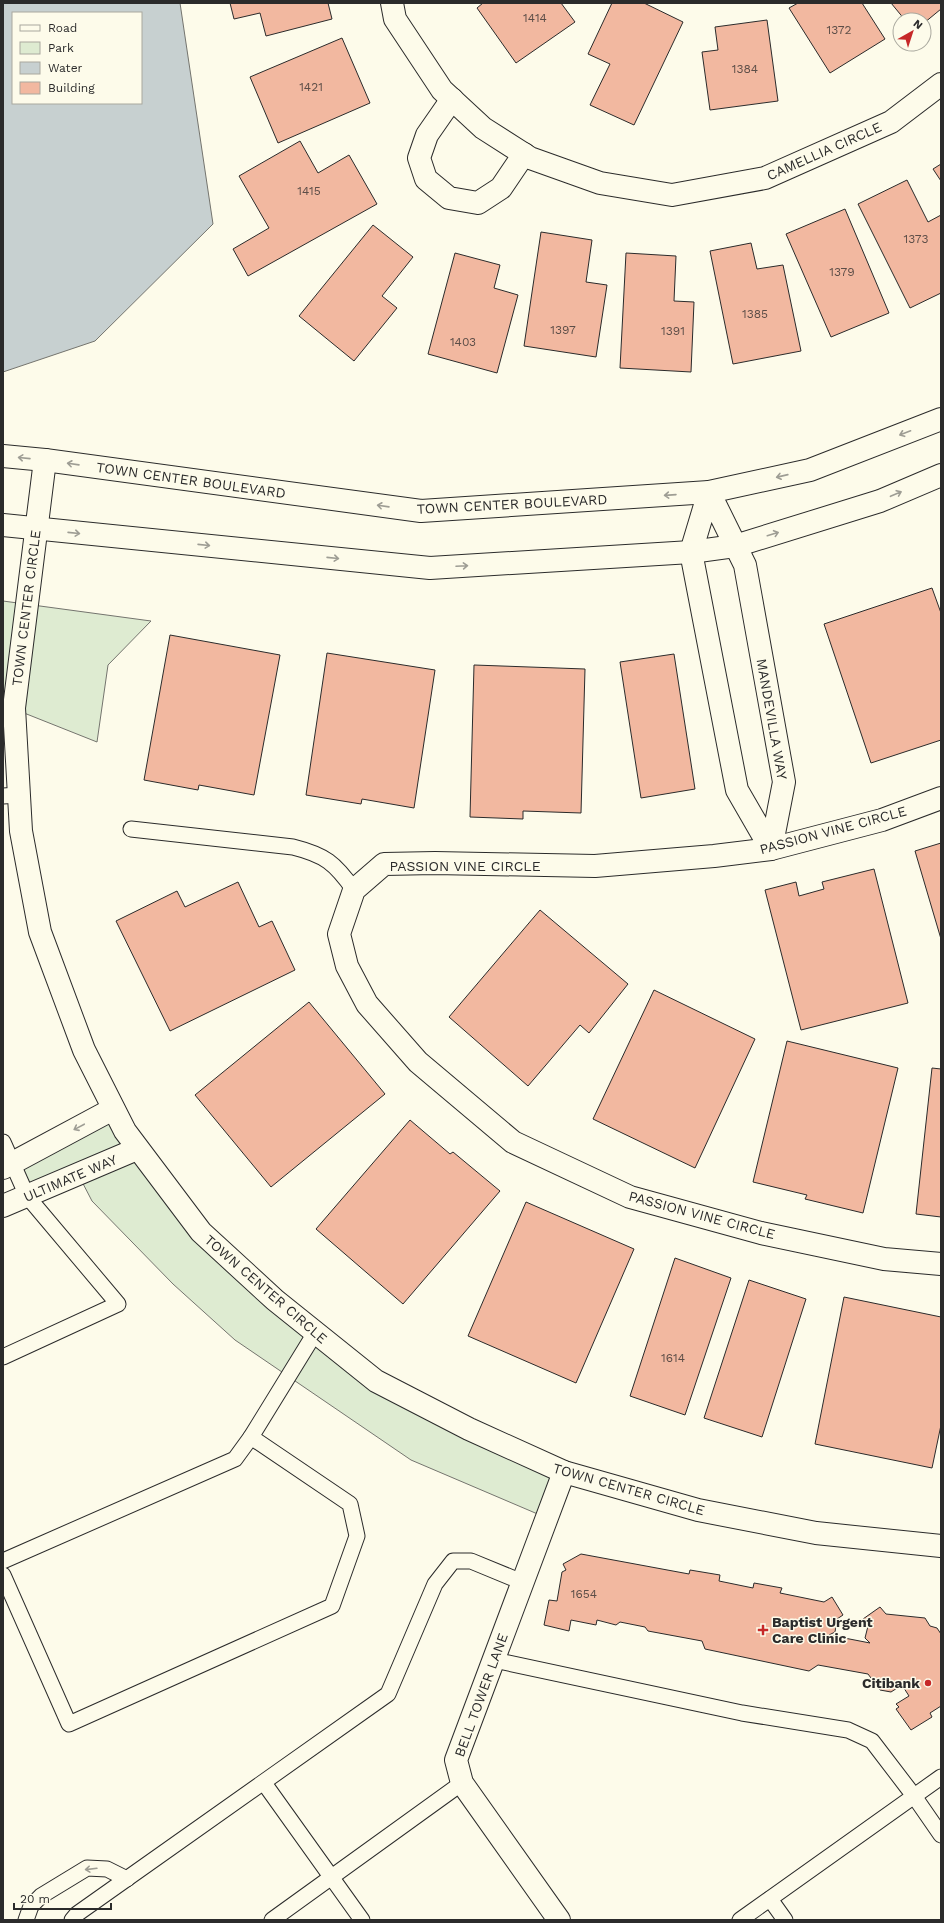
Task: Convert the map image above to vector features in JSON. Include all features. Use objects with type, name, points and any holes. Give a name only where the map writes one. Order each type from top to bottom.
[{"type":"street","name":"CAMELLIA CIRCLE","points":[[392,3],[395,19],[442,90],[483,128],[530,158],[600,183],[672,195],[765,178],[890,122],[941,84]]},
{"type":"street","points":[[452,99],[427,135],[419,158],[426,179],[449,198],[478,203],[501,188],[524,154]]},
{"type":"street","name":"TOWN CENTER BOULEVARD","points":[[3,456],[45,460],[421,512],[709,492],[810,470],[941,419]]},
{"type":"street","name":"TOWN CENTER CIRCLE","points":[[45,460],[35,529],[14,708],[11,795],[21,831],[40,932],[84,1050],[113,1109],[137,1149],[201,1232],[275,1300],[376,1381],[469,1429],[564,1472],[698,1510],[816,1533],[941,1546]]},
{"type":"street","points":[[3,525],[430,568],[691,552],[735,546],[880,501],[941,475]]},
{"type":"street","points":[[709,492],[691,552],[736,790],[771,849]]},
{"type":"street","name":"MANDEVILLA WAY","points":[[709,492],[745,565],[784,782],[771,849]]},
{"type":"street","name":"PASSION VINE CIRCLE","points":[[941,798],[882,820],[771,849],[714,856],[595,866],[435,863],[384,864],[354,890],[338,934],[347,966],[367,1004],[418,1062],[513,1142],[630,1197],[777,1236],[884,1259],[941,1264]]},
{"type":"street","points":[[7,1166],[113,1109]]},
{"type":"street","name":"ULTIMATE WAY","points":[[3,1206],[137,1149]]},
{"type":"street","name":"BELL TOWER LANE","points":[[560,1920],[462,1783],[456,1760],[564,1472]]},
{"type":"lane","points":[[131,829],[293,847],[313,852],[329,861],[342,874],[354,890]]},
{"type":"lane","points":[[3,1142],[7,1166],[27,1196],[118,1304],[3,1357]]},
{"type":"lane","points":[[3,1560],[235,1459],[251,1437],[315,1333]]},
{"type":"lane","points":[[3,1575],[69,1724],[332,1606],[357,1536],[350,1504],[251,1437]]},
{"type":"lane","points":[[72,1920],[77,1914],[388,1694],[435,1584],[453,1561],[471,1561],[522,1582]]},
{"type":"lane","points":[[494,1660],[742,1713],[848,1730],[872,1741],[914,1796],[941,1835]]},
{"type":"lane","points":[[740,1920],[941,1777]]},
{"type":"lane","points":[[264,1783],[362,1920]]},
{"type":"lane","points":[[272,1920],[462,1783]]},
{"type":"lane","points":[[26,1920],[31,1906],[41,1896],[87,1868],[107,1869],[127,1879]]},
{"type":"lane","points":[[770,1899],[785,1920]]},
{"type":"green space","points":[[3,601],[151,621],[108,665],[97,742],[14,709],[3,707]]},
{"type":"green space","points":[[113,1109],[201,1232],[376,1381],[564,1472],[547,1518],[411,1460],[235,1340],[173,1284],[92,1201],[78,1174],[27,1196],[12,1163]]},
{"type":"water","points":[[3,3],[180,3],[213,224],[95,341],[3,372]]},
{"type":"building","points":[[230,3],[328,3],[332,19],[266,36],[260,13],[234,19]]},
{"type":"building","points":[[483,3],[561,3],[575,22],[516,63],[477,8]]},
{"type":"building","points":[[612,3],[644,3],[683,22],[634,125],[590,105],[610,64],[588,54]]},
{"type":"building","points":[[798,3],[862,3],[885,39],[830,73],[789,8]]},
{"type":"building","points":[[891,3],[941,3],[941,9],[932,16],[932,12],[898,12]]},
{"type":"building","points":[[767,20],[778,101],[710,110],[702,52],[718,50],[715,27]]},
{"type":"building","points":[[342,38],[370,103],[278,143],[250,77]]},
{"type":"building","points":[[300,141],[318,173],[349,155],[377,204],[248,276],[233,249],[269,228],[239,176]]},
{"type":"building","points":[[941,164],[941,181],[933,169]]},
{"type":"building","points":[[907,180],[928,222],[941,215],[941,293],[910,308],[858,204]]},
{"type":"building","points":[[845,209],[889,313],[831,337],[786,234]]},
{"type":"building","points":[[373,225],[413,257],[382,296],[397,308],[354,361],[299,316]]},
{"type":"building","points":[[541,232],[592,240],[586,282],[607,285],[596,357],[524,346]]},
{"type":"building","points":[[751,243],[757,269],[783,265],[801,351],[733,364],[710,251]]},
{"type":"building","points":[[455,253],[500,265],[494,288],[518,295],[497,373],[428,354]]},
{"type":"building","points":[[626,253],[676,256],[674,301],[694,302],[691,372],[620,368]]},
{"type":"building","points":[[932,588],[941,613],[941,740],[871,763],[824,624]]},
{"type":"building","points":[[170,635],[280,655],[254,795],[199,785],[198,790],[144,780]]},
{"type":"building","points":[[327,653],[435,670],[414,808],[362,799],[361,804],[306,795]]},
{"type":"building","points":[[674,654],[695,789],[641,798],[620,662]]},
{"type":"building","points":[[474,665],[585,669],[581,813],[523,811],[523,819],[470,817]]},
{"type":"building","points":[[941,843],[941,939],[915,851]]},
{"type":"building","points":[[874,869],[908,1003],[801,1030],[765,890],[796,882],[799,896],[824,889],[822,882]]},
{"type":"building","points":[[238,882],[259,927],[272,921],[295,970],[170,1031],[116,921],[177,891],[185,907]]},
{"type":"building","points":[[540,910],[628,984],[589,1033],[580,1025],[528,1086],[449,1017]]},
{"type":"building","points":[[654,990],[755,1039],[695,1168],[593,1119]]},
{"type":"building","points":[[309,1002],[385,1094],[271,1187],[195,1095]]},
{"type":"building","points":[[787,1041],[898,1068],[863,1213],[805,1199],[807,1195],[753,1182]]},
{"type":"building","points":[[932,1068],[941,1069],[941,1217],[916,1214]]},
{"type":"building","points":[[410,1120],[450,1154],[453,1152],[500,1191],[403,1304],[316,1229]]},
{"type":"building","points":[[526,1202],[634,1249],[576,1383],[468,1336]]},
{"type":"building","points":[[675,1258],[731,1278],[685,1415],[630,1396]]},
{"type":"building","points":[[749,1280],[806,1299],[762,1437],[704,1418]]},
{"type":"building","points":[[844,1297],[941,1317],[941,1425],[932,1468],[815,1444]]},
{"type":"building","points":[[581,1554],[689,1574],[690,1570],[720,1575],[719,1581],[753,1588],[754,1583],[782,1588],[780,1593],[824,1602],[832,1597],[843,1615],[837,1619],[835,1632],[829,1635],[870,1643],[865,1638],[868,1626],[863,1619],[880,1607],[886,1614],[925,1618],[930,1626],[937,1628],[941,1634],[941,1706],[930,1713],[932,1717],[911,1730],[896,1709],[899,1707],[896,1704],[909,1696],[902,1685],[891,1692],[880,1690],[868,1674],[818,1665],[809,1671],[705,1649],[702,1641],[648,1631],[645,1627],[620,1622],[616,1625],[597,1620],[596,1625],[571,1620],[569,1631],[544,1625],[549,1600],[557,1601],[562,1572],[566,1570],[563,1564]]},
{"type":"place","name":"Baptist Urgent Care Clinic","points":[[763,1630]]},
{"type":"place","name":"Citibank","points":[[928,1683]]}]
